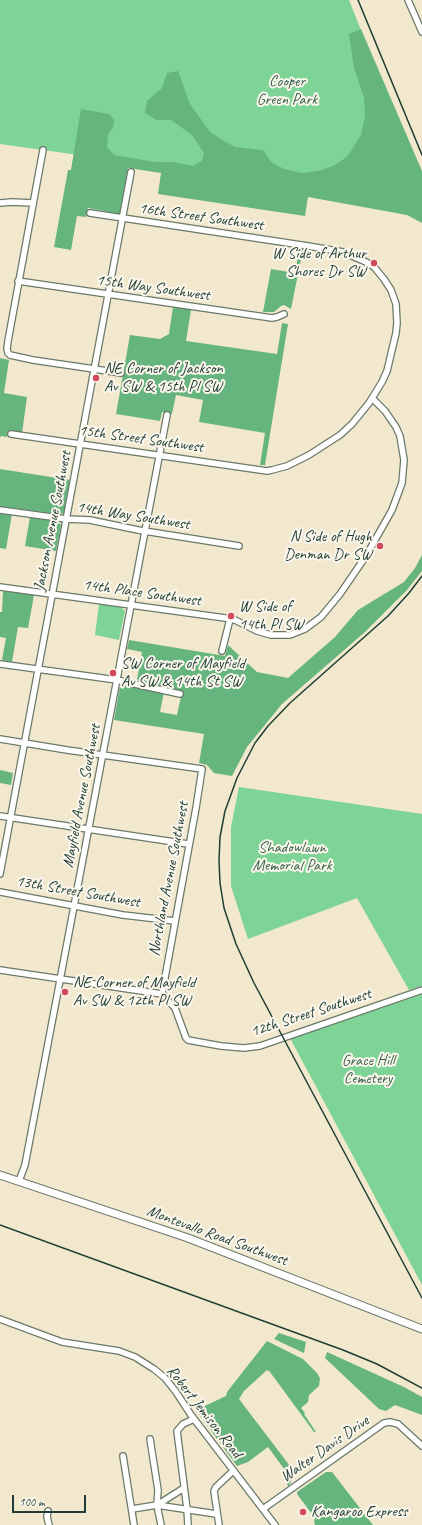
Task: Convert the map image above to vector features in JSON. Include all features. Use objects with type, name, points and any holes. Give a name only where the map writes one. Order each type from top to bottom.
[{"type":"main road","name":"Montevallo Road Southwest","points":[[0,1175],[188,1238],[422,1329]]},
{"type":"street","points":[[408,0],[422,31]]},
{"type":"street","points":[[43,150],[18,281],[7,349],[8,354],[33,360],[121,373]]},
{"type":"street","name":"Jackson Avenue Southwest","points":[[0,874],[131,172]]},
{"type":"street","points":[[0,203],[33,203]]},
{"type":"street","name":"16th Street Southwest","points":[[90,213],[343,252],[366,262],[381,274],[393,296],[397,312],[394,341],[387,371],[372,398],[352,424],[328,444],[287,466],[266,471]]},
{"type":"street","name":"15th Way Southwest","points":[[18,281],[272,318],[284,314]]},
{"type":"street","name":"14th Place Southwest","points":[[0,587],[230,619],[264,634],[277,636],[290,635],[300,631],[313,624],[321,617],[340,594],[366,556],[394,506],[402,483],[404,472],[404,454],[401,441],[391,419],[372,398]]},
{"type":"street","name":"Mayfield Avenue Southwest","points":[[19,1181],[25,1165],[167,416]]},
{"type":"street","name":"15th Street Southwest","points":[[11,434],[266,471]]},
{"type":"street","name":"14th Way Southwest","points":[[0,510],[66,519],[90,520],[146,531],[239,546]]},
{"type":"street","points":[[222,651],[230,619]]},
{"type":"street","points":[[0,664],[116,680],[180,694]]},
{"type":"street","points":[[0,739],[67,750],[103,754]]},
{"type":"street","name":"Northland Avenue Southwest","points":[[103,754],[202,769],[162,994]]},
{"type":"street","points":[[0,816],[188,844]]},
{"type":"street","name":"13th Street Southwest","points":[[0,892],[123,915],[174,921]]},
{"type":"street","points":[[0,970],[162,994]]},
{"type":"street","name":"12th Street Southwest","points":[[162,994],[175,1008],[188,1040],[221,1046],[244,1048],[260,1046],[422,990]]},
{"type":"street","name":"Robert Jemison Road","points":[[0,1319],[62,1342],[118,1352],[135,1357],[154,1369],[165,1378],[194,1419],[275,1525]]},
{"type":"street","points":[[188,1525],[177,1431],[183,1424],[194,1419]]},
{"type":"street","name":"Walter Davis Drive","points":[[263,1509],[384,1423],[390,1422],[398,1424],[422,1446]]},
{"type":"street","points":[[150,1439],[158,1490],[157,1505],[161,1525]]},
{"type":"street","points":[[123,1456],[134,1525]]},
{"type":"street","points":[[218,1525],[214,1491],[216,1487],[233,1471]]},
{"type":"street","points":[[157,1505],[184,1488]]},
{"type":"street","points":[[132,1509],[157,1505],[216,1514]]},
{"type":"street","points":[[48,1511],[47,1517],[49,1525]]},
{"type":"green space","name":"Cooper Green Park","points":[[0,0],[349,0],[422,184],[422,203],[0,144]]},
{"type":"green space","points":[[361,29],[422,171],[422,223],[407,215],[308,197],[305,216],[158,194],[161,173],[128,168],[120,214],[88,208],[86,217],[77,216],[71,250],[54,247],[68,170],[71,170],[81,109],[109,114],[114,120],[113,127],[108,135],[107,147],[114,155],[155,162],[173,162],[193,166],[202,161],[204,153],[192,135],[171,120],[156,120],[145,113],[147,101],[162,88],[167,73],[178,71],[190,104],[210,132],[235,147],[263,150],[271,162],[284,169],[302,173],[318,171],[333,166],[347,157],[361,135],[365,116],[364,98],[354,68],[349,34]]},
{"type":"green space","points":[[299,249],[303,249],[291,309],[284,305],[274,312],[263,312],[271,269],[295,273]]},
{"type":"green space","points":[[173,307],[191,310],[186,341],[277,354],[282,323],[288,324],[265,465],[260,465],[265,433],[199,422],[203,400],[176,395],[172,414],[162,412],[160,421],[116,414],[130,335],[160,339],[169,334]]},
{"type":"green space","points":[[0,358],[9,360],[4,393],[27,397],[22,433],[9,431],[7,437],[1,436],[0,438]]},
{"type":"green space","points":[[0,469],[70,480],[64,512],[62,514],[13,508],[6,549],[0,548]]},
{"type":"green space","points":[[30,517],[58,522],[61,525],[56,551],[25,546]]},
{"type":"green space","points":[[422,555],[422,571],[407,590],[365,632],[282,704],[247,747],[232,776],[214,773],[207,765],[199,763],[204,734],[114,720],[120,686],[139,687],[164,692],[160,712],[177,715],[182,692],[137,680],[142,652],[127,649],[129,640],[225,656],[228,645],[257,672],[288,678],[335,637],[358,610],[404,582],[415,568]]},
{"type":"green space","points":[[3,591],[34,595],[28,628],[18,627],[12,662],[2,660],[6,638],[0,637],[0,612],[2,612]]},
{"type":"green space","points":[[99,604],[121,607],[125,611],[119,640],[95,635]]},
{"type":"green space","points":[[0,770],[13,773],[11,785],[0,783]]},
{"type":"green space","name":"Shadowlawn Memorial Park","points":[[239,787],[422,814],[422,986],[409,990],[357,898],[248,939],[231,886],[231,827]]},
{"type":"green space","name":"Grace Hill Cemetery","points":[[422,994],[422,1285],[290,1038]]},
{"type":"green space","points":[[279,1333],[306,1342],[304,1353],[274,1339]]},
{"type":"green space","points":[[267,1341],[303,1359],[320,1378],[319,1386],[309,1395],[308,1402],[301,1408],[316,1432],[314,1432],[267,1370],[244,1391],[239,1399],[293,1470],[294,1475],[289,1486],[287,1485],[290,1477],[268,1447],[248,1462],[237,1466],[196,1410],[226,1396],[227,1392]]},
{"type":"green space","points":[[327,1352],[404,1387],[422,1397],[422,1415],[395,1405],[386,1411],[379,1409],[325,1358]]},
{"type":"green space","points":[[326,1472],[332,1472],[373,1525],[315,1525],[315,1518],[297,1492]]},
{"type":"railway","points":[[358,0],[422,155]]},
{"type":"railway","points":[[422,576],[388,616],[290,703],[268,726],[255,743],[237,778],[225,811],[220,837],[219,861],[220,883],[224,908],[236,944],[254,983],[422,1298]]},
{"type":"railway","points":[[0,1225],[343,1350],[377,1364],[422,1388]]},
{"type":"place","name":"W Side of Arthur Shores Dr SW","points":[[374,263]]},
{"type":"place","name":"NE Corner of Jackson Av SW & 15th Pl SW","points":[[96,378]]},
{"type":"place","name":"N Side of Hugh Denman Dr SW","points":[[380,546]]},
{"type":"place","name":"W Side of 14th Pl SW","points":[[231,616]]},
{"type":"place","name":"SW Corner of Mayfield Av SW & 14th St SW","points":[[113,673]]},
{"type":"place","name":"NE Corner of Mayfield Av SW & 12th Pl SW","points":[[65,992]]},
{"type":"place","name":"Kangaroo Express","points":[[303,1512]]}]
